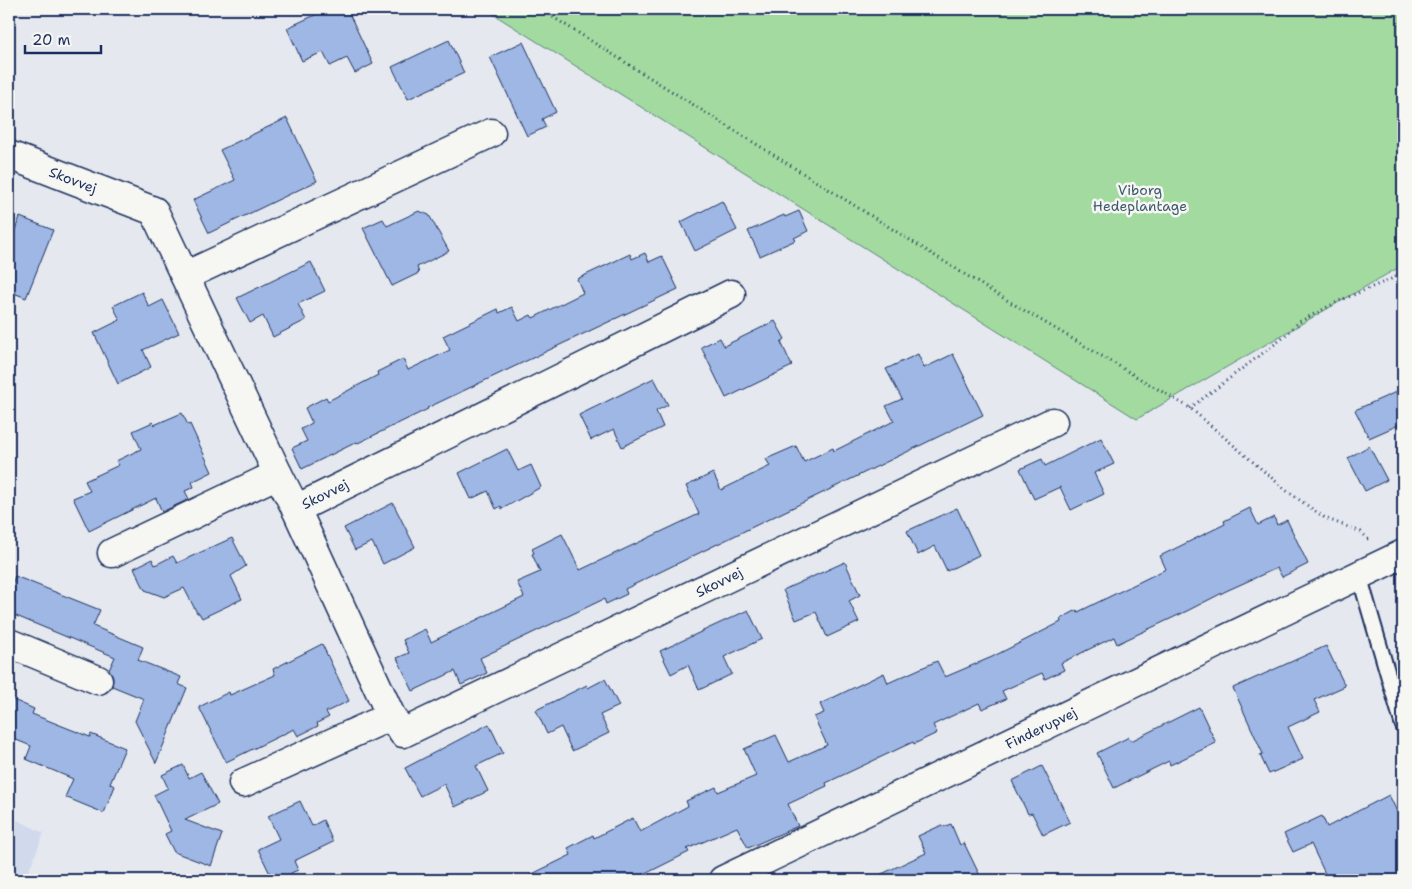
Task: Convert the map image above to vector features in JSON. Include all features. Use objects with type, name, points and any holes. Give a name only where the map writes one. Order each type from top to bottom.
[{"type":"street","points":[[185,276],[491,133]]},
{"type":"street","name":"Skovvej","points":[[9,155],[154,211],[296,509],[391,716],[403,733],[1053,422]]},
{"type":"street","name":"Skovvej","points":[[296,509],[731,294]]},
{"type":"street","points":[[112,552],[278,474]]},
{"type":"street","name":"Finderupvej","points":[[724,880],[1398,556]]},
{"type":"street","points":[[9,643],[98,680]]},
{"type":"street","points":[[243,783],[391,716]]},
{"type":"lane","points":[[1359,575],[1403,726]]},
{"type":"path","points":[[540,9],[993,292],[1190,408],[1287,491],[1325,518],[1360,532],[1398,556]]},
{"type":"path","points":[[1190,408],[1283,338],[1298,322],[1339,301],[1403,274]]},
{"type":"shaded area","points":[[9,816],[44,833],[25,880],[9,880]]},
{"type":"green space","name":"Viborg Hedeplantage","points":[[485,9],[1403,9],[1403,265],[1137,419]]},
{"type":"building","points":[[328,9],[347,9],[373,64],[355,73],[347,58],[330,66],[323,52],[302,61],[287,28]]},
{"type":"building","points":[[449,40],[464,73],[408,99],[392,67]]},
{"type":"building","points":[[523,42],[556,112],[542,119],[546,127],[527,136],[490,57]]},
{"type":"building","points":[[287,118],[317,181],[209,233],[193,200],[235,180],[220,150]]},
{"type":"building","points":[[722,201],[737,230],[695,251],[681,222]]},
{"type":"building","points":[[419,211],[429,215],[449,251],[417,267],[419,273],[392,286],[363,228],[383,219],[387,226]]},
{"type":"building","points":[[799,211],[808,231],[794,238],[796,240],[760,256],[748,231],[784,215],[785,217]]},
{"type":"building","points":[[20,217],[53,230],[26,298],[9,291],[9,245]]},
{"type":"building","points":[[645,253],[649,262],[662,256],[678,289],[302,469],[292,448],[307,441],[301,429],[312,423],[305,408],[326,397],[328,401],[378,375],[377,372],[403,359],[408,370],[450,350],[443,336],[498,309],[499,313],[512,307],[519,321],[531,315],[533,318],[583,293],[577,279],[630,254],[632,259]]},
{"type":"building","points":[[311,262],[325,291],[298,304],[306,320],[273,337],[263,316],[250,323],[237,298]]},
{"type":"building","points":[[142,292],[149,307],[163,300],[179,333],[143,350],[151,367],[118,384],[94,333],[120,320],[113,306]]},
{"type":"building","points":[[775,321],[785,339],[781,342],[792,366],[726,398],[701,347],[720,338],[724,346]]},
{"type":"building","points":[[918,354],[924,368],[953,354],[983,415],[625,589],[627,594],[606,604],[604,599],[480,658],[487,673],[461,685],[455,671],[413,691],[397,658],[409,653],[403,640],[425,629],[431,642],[524,597],[517,582],[540,572],[532,554],[534,553],[532,549],[562,534],[580,570],[699,514],[686,486],[713,473],[721,490],[770,466],[766,459],[796,446],[804,462],[833,448],[834,451],[894,421],[886,406],[902,399],[886,369]]},
{"type":"building","points":[[654,378],[668,405],[656,411],[663,427],[622,447],[614,429],[591,440],[579,415]]},
{"type":"building","points":[[1403,389],[1403,423],[1369,438],[1355,410]]},
{"type":"building","points":[[182,413],[188,425],[190,424],[212,472],[192,482],[194,487],[185,491],[189,499],[162,512],[156,498],[89,531],[73,498],[90,491],[85,481],[119,465],[116,461],[141,449],[133,431],[153,422],[154,425]]},
{"type":"building","points":[[1101,438],[1114,464],[1094,473],[1104,494],[1071,510],[1060,487],[1034,499],[1020,469],[1042,459],[1045,466]]},
{"type":"building","points":[[1369,446],[1387,480],[1365,491],[1348,458]]},
{"type":"building","points":[[507,449],[518,471],[531,465],[541,487],[502,509],[501,506],[496,509],[488,491],[471,499],[459,473]]},
{"type":"building","points":[[393,503],[415,547],[383,564],[372,542],[355,550],[344,528]]},
{"type":"building","points":[[957,508],[979,555],[947,571],[935,546],[918,555],[907,531]]},
{"type":"building","points":[[1250,508],[1258,525],[1274,517],[1277,525],[1287,520],[1308,564],[1282,577],[1277,568],[1117,644],[1114,637],[1061,663],[1064,670],[1045,679],[1042,673],[1002,691],[1006,699],[982,709],[979,703],[933,725],[937,733],[914,744],[913,742],[826,783],[827,786],[788,804],[798,826],[748,848],[737,827],[687,849],[689,852],[633,880],[520,880],[571,855],[568,848],[593,835],[594,838],[633,818],[640,832],[688,806],[686,801],[716,787],[718,792],[756,776],[744,749],[776,735],[789,762],[827,745],[814,717],[824,713],[820,704],[884,673],[888,683],[937,661],[945,677],[992,657],[1061,622],[1060,619],[1077,610],[1078,612],[1166,569],[1160,556],[1225,524],[1224,521]]},
{"type":"building","points":[[232,538],[246,566],[231,576],[242,599],[202,618],[197,613],[184,588],[164,597],[145,590],[134,568],[152,559],[155,565],[173,556],[177,563]]},
{"type":"building","points":[[845,562],[860,595],[849,601],[859,622],[827,637],[816,612],[796,620],[783,590]]},
{"type":"building","points":[[15,576],[100,610],[93,626],[143,647],[138,660],[181,677],[178,684],[187,688],[156,763],[135,721],[144,699],[112,686],[113,678],[109,670],[115,657],[9,613],[9,592]]},
{"type":"building","points":[[748,610],[762,639],[724,657],[732,674],[699,690],[688,665],[671,674],[660,651]]},
{"type":"building","points":[[322,644],[349,701],[326,712],[329,717],[317,723],[318,726],[298,736],[294,729],[226,762],[199,707],[229,692],[230,695],[275,675],[273,669]]},
{"type":"building","points":[[1326,646],[1345,686],[1314,700],[1320,712],[1288,727],[1303,759],[1269,774],[1260,755],[1263,754],[1233,688]]},
{"type":"building","points":[[605,679],[619,706],[600,715],[609,733],[572,751],[561,727],[547,734],[536,710],[587,685],[588,688]]},
{"type":"building","points":[[9,698],[34,709],[32,714],[90,737],[91,734],[125,748],[110,784],[115,786],[104,813],[65,797],[73,779],[26,759],[31,746],[9,737]]},
{"type":"building","points":[[1199,707],[1216,743],[1170,765],[1169,761],[1114,788],[1097,753],[1129,737],[1131,741]]},
{"type":"building","points":[[489,724],[503,753],[476,766],[488,791],[455,807],[444,784],[420,796],[405,768]]},
{"type":"building","points":[[183,765],[189,778],[201,772],[218,804],[185,820],[222,834],[211,866],[174,852],[165,834],[171,831],[154,795],[168,788],[162,775]]},
{"type":"building","points":[[1042,766],[1070,822],[1043,835],[1032,813],[1028,814],[1012,781]]},
{"type":"building","points":[[1389,795],[1403,824],[1403,880],[1328,880],[1311,844],[1293,852],[1284,834],[1322,816],[1327,827]]},
{"type":"building","points":[[300,801],[312,826],[323,820],[333,842],[294,861],[298,870],[291,873],[294,880],[273,880],[258,849],[279,839],[268,816]]},
{"type":"building","points":[[951,824],[960,845],[964,843],[982,880],[869,880],[926,853],[918,836],[942,825],[943,827]]}]
